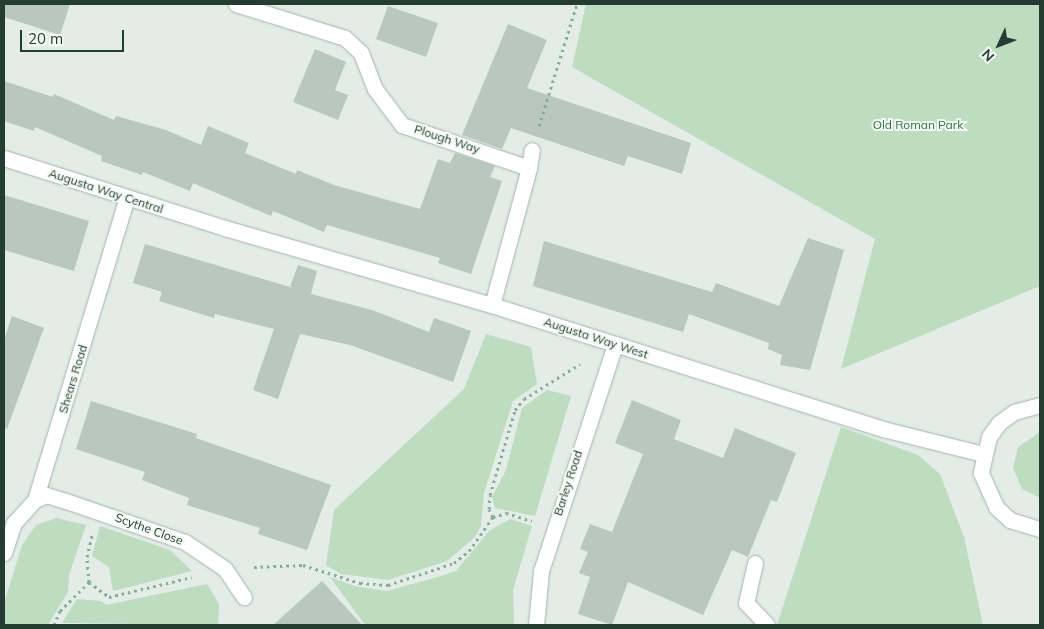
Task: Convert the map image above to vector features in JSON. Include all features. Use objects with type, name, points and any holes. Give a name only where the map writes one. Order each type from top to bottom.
[{"type":"street","name":"Plough Way","points":[[237,4],[345,38],[360,53],[375,89],[402,125],[529,168]]},
{"type":"street","points":[[492,305],[529,168],[532,150]]},
{"type":"street","name":"Augusta Way Central","points":[[4,158],[208,223]]},
{"type":"street","name":"Shears Road","points":[[4,553],[14,523],[35,500],[127,198]]},
{"type":"street","name":"Augusta Way West","points":[[208,223],[492,305],[883,429],[982,454]]},
{"type":"street","name":"Barley Road","points":[[536,625],[536,594],[554,527],[616,344]]},
{"type":"street","points":[[1040,405],[1014,412],[999,423],[982,454],[981,473],[996,507],[1010,520],[1040,528]]},
{"type":"street","name":"Scythe Close","points":[[35,500],[46,495],[98,510],[185,542],[225,568],[244,597]]},
{"type":"street","points":[[755,563],[746,602],[768,625]]},
{"type":"path","points":[[532,150],[577,4]]},
{"type":"path","points":[[493,517],[489,508],[490,495],[515,410],[524,399],[616,344]]},
{"type":"path","points":[[98,510],[87,557],[89,582],[109,597],[225,568],[303,565],[360,583],[388,585],[454,564],[469,551],[493,517],[506,513],[554,527]]},
{"type":"path","points":[[54,625],[60,611],[89,582]]},
{"type":"green space","name":"Old Roman Park","points":[[586,4],[1040,4],[1040,286],[841,369],[875,239],[572,67]]},
{"type":"green space","points":[[486,334],[531,347],[537,384],[513,401],[484,493],[481,526],[475,537],[447,561],[388,580],[341,574],[326,565],[334,510],[464,389]]},
{"type":"green space","points":[[547,390],[571,396],[535,516],[495,508],[492,497],[506,470],[522,408]]},
{"type":"green space","points":[[841,427],[918,455],[940,474],[964,537],[983,625],[777,625]]},
{"type":"green space","points":[[1040,432],[1040,498],[1022,489],[1013,468],[1018,447]]},
{"type":"green space","points":[[57,518],[86,525],[69,575],[68,592],[48,625],[4,625],[4,603],[22,545],[36,525]]},
{"type":"green space","points":[[510,519],[532,526],[513,590],[514,625],[365,625],[330,577],[354,586],[387,591],[441,576],[456,571],[489,531]]},
{"type":"green space","points":[[100,526],[170,550],[192,571],[113,591],[109,567],[92,556]]},
{"type":"green space","points":[[207,584],[219,604],[218,625],[62,623],[77,599],[101,601],[106,605]]},
{"type":"building","points":[[4,4],[70,4],[60,35],[4,17]]},
{"type":"building","points":[[388,6],[438,23],[426,57],[376,39]]},
{"type":"building","points":[[508,24],[547,40],[527,88],[691,143],[682,174],[628,156],[624,166],[511,128],[502,149],[462,135]]},
{"type":"building","points":[[315,49],[346,62],[335,90],[348,95],[338,120],[293,102]]},
{"type":"building","points":[[4,81],[53,97],[54,94],[114,120],[116,116],[166,130],[201,145],[208,126],[249,143],[245,153],[296,174],[297,170],[334,185],[420,209],[438,159],[450,163],[455,153],[495,166],[490,177],[502,181],[471,274],[438,263],[440,258],[327,225],[324,232],[273,211],[271,216],[193,183],[190,191],[143,172],[142,175],[101,161],[102,156],[35,127],[34,131],[4,121]]},
{"type":"building","points":[[4,195],[89,221],[74,271],[4,250]]},
{"type":"building","points":[[808,238],[844,250],[810,370],[780,365],[782,355],[768,349],[769,343],[689,314],[683,332],[533,286],[544,241],[712,292],[716,283],[779,306]]},
{"type":"building","points":[[145,244],[290,287],[298,265],[317,271],[311,294],[372,310],[429,332],[434,318],[471,331],[453,382],[350,345],[300,334],[278,399],[253,390],[274,329],[215,314],[214,318],[159,301],[162,292],[133,283]]},
{"type":"building","points":[[12,316],[44,328],[7,429],[4,428],[4,340]]},
{"type":"building","points":[[632,400],[681,420],[674,439],[723,458],[735,428],[796,453],[777,502],[771,500],[748,557],[732,550],[703,615],[628,582],[612,625],[578,614],[590,577],[579,573],[588,552],[580,549],[590,524],[612,532],[643,454],[615,443]]},
{"type":"building","points":[[91,401],[197,434],[196,438],[331,485],[307,550],[258,534],[260,528],[187,505],[189,498],[142,480],[145,472],[76,449]]},
{"type":"building","points":[[322,581],[362,625],[273,625]]}]
